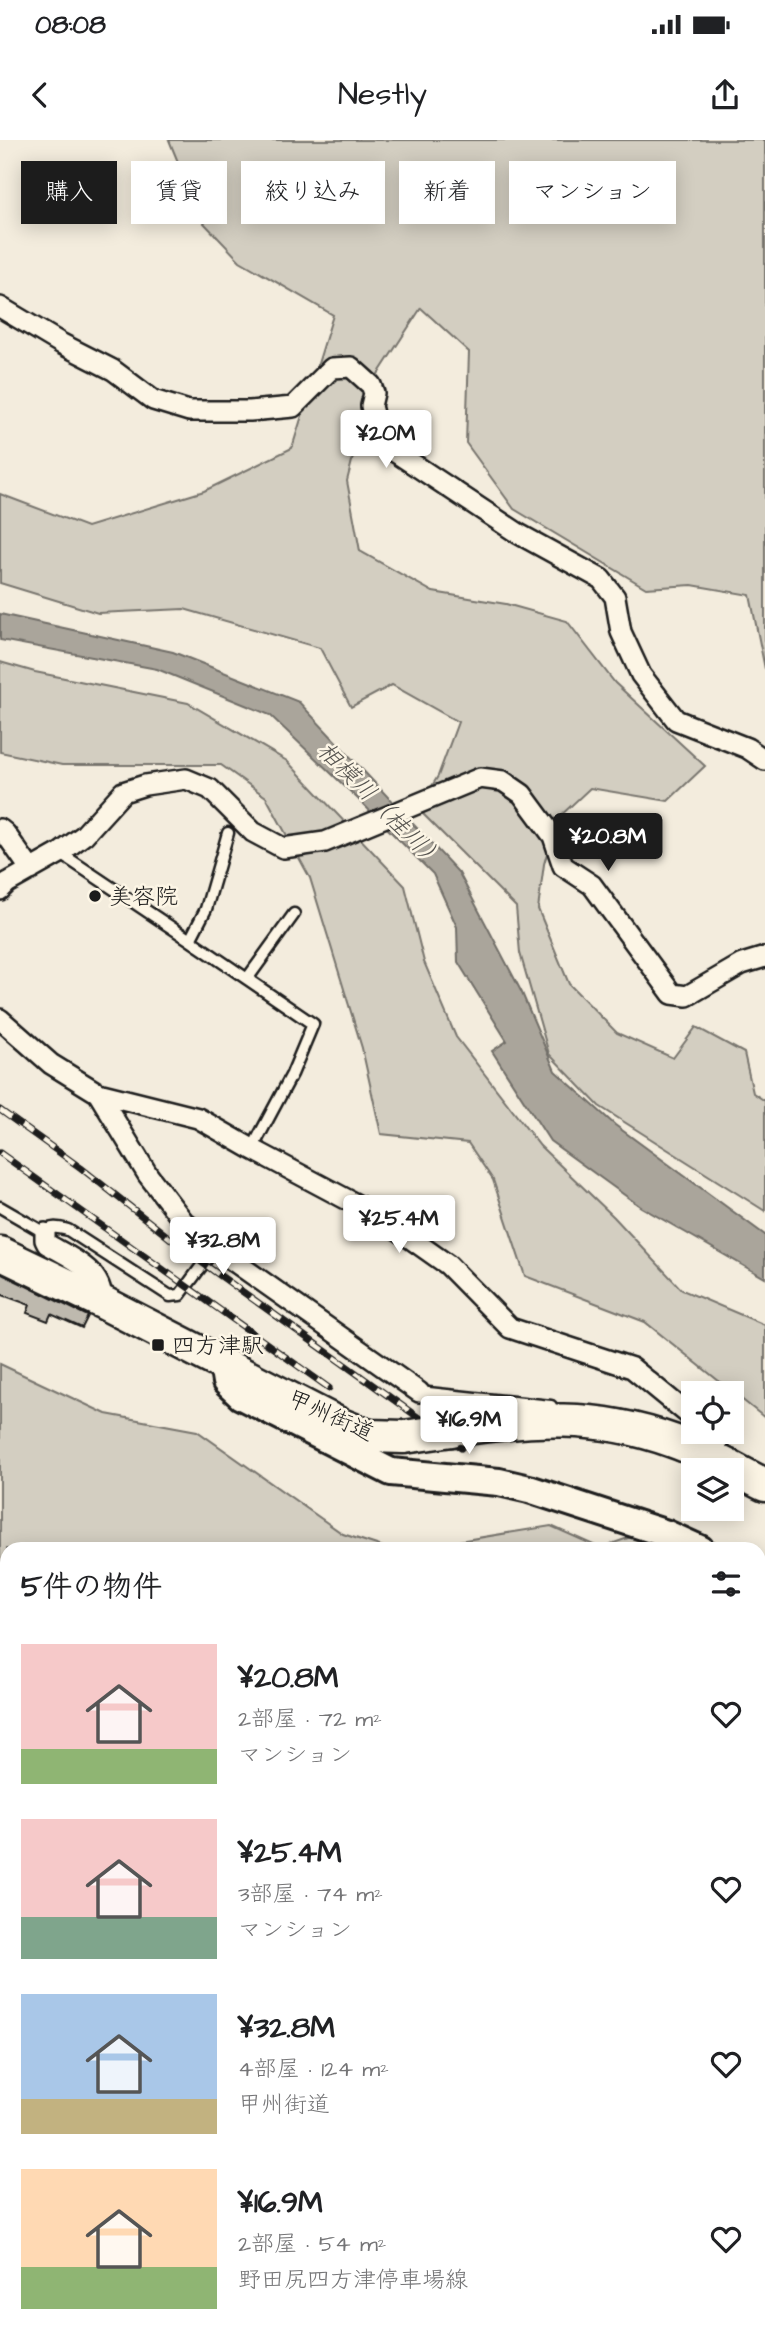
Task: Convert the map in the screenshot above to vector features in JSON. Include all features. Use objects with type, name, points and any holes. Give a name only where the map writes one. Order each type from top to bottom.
[{"type":"highway","name":"甲州街道","points":[[0,1253],[369,1436],[404,1437],[538,1419],[591,1422],[611,1424],[662,1438],[709,1458]]},
{"type":"highway","name":"甲州街道","points":[[744,1474],[765,1485]]},
{"type":"main road","points":[[223,1364],[226,1382],[241,1396],[391,1472],[499,1482],[529,1489],[685,1542]]},
{"type":"street","points":[[0,306],[62,344],[113,370],[153,400],[189,411],[250,411],[293,407],[332,368],[351,367],[371,385],[374,393],[371,406],[380,442],[519,534],[601,579],[615,597],[621,632],[641,675],[676,720],[747,748],[765,760]]},
{"type":"street","points":[[0,890],[84,835],[123,792],[145,785],[186,779],[210,789],[253,832],[283,848],[324,842],[480,778],[503,781],[522,794],[554,836],[563,866],[592,885],[672,994],[687,996],[741,964],[765,957]]},
{"type":"street","points":[[0,829],[31,870]]},
{"type":"street","points":[[0,1019],[51,1064],[98,1093],[198,1118],[380,1217],[448,1265],[510,1328],[632,1368],[681,1408]]},
{"type":"street","points":[[98,1093],[148,1175],[184,1222],[215,1248],[419,1392]]},
{"type":"street","points":[[46,1233],[47,1244],[89,1269],[99,1283],[102,1302]]},
{"type":"lane","points":[[190,940],[206,909],[228,833]]},
{"type":"lane","points":[[60,853],[313,1024],[292,1074],[251,1149]]},
{"type":"lane","points":[[247,979],[294,914]]},
{"type":"lane","points":[[0,1207],[46,1233],[48,1229],[57,1227],[68,1230],[170,1296],[180,1295],[215,1248]]},
{"type":"lane","points":[[419,1392],[563,1408],[591,1422]]},
{"type":"shaded area","points":[[169,140],[765,140],[765,669],[750,595],[692,585],[646,588],[514,509],[466,443],[469,352],[421,308],[371,385],[347,481],[360,551],[433,592],[506,604],[567,621],[615,683],[705,766],[668,801],[590,788],[557,819],[544,864],[538,909],[569,984],[617,1033],[673,1058],[696,1027],[744,1053],[753,1093],[765,1101],[765,1211],[599,1106],[549,1054],[520,953],[516,907],[418,809],[438,776],[458,722],[392,685],[351,707],[320,648],[184,609],[98,613],[0,583],[0,494],[87,527],[204,491],[292,448],[333,315],[240,261],[205,224],[227,224],[227,161],[178,161]]},
{"type":"shaded area","points":[[0,662],[35,672],[188,703],[287,761],[405,886],[424,962],[456,1037],[540,1146],[614,1217],[682,1290],[765,1325],[765,1418],[744,1401],[744,1381],[719,1381],[645,1322],[525,1276],[493,1180],[468,1143],[381,1134],[362,1048],[310,878],[266,797],[221,765],[62,765],[0,752]]},
{"type":"shaded area","points":[[0,1364],[106,1414],[197,1431],[343,1534],[368,1542],[0,1542]]},
{"type":"shaded area","points":[[551,1526],[587,1542],[453,1542]]},
{"type":"shaded area","points":[[645,1532],[656,1542],[617,1542]]},
{"type":"water","name":"相模川（桂川）","points":[[0,614],[173,652],[299,702],[459,873],[522,993],[555,1071],[615,1125],[765,1235],[765,1278],[641,1207],[550,1141],[492,1051],[507,1041],[458,962],[457,927],[433,874],[270,715],[157,669],[0,640]]},
{"type":"building","points":[[0,1273],[88,1316],[82,1328],[51,1314],[48,1321],[27,1313],[30,1305],[0,1294]]},
{"type":"railway","points":[[0,1110],[81,1168],[190,1254],[461,1448]]},
{"type":"railway","points":[[0,1153],[329,1388]]},
{"type":"place","name":"美容院","points":[[95,896]]},
{"type":"place","name":"四方津駅","points":[[158,1345]]}]
